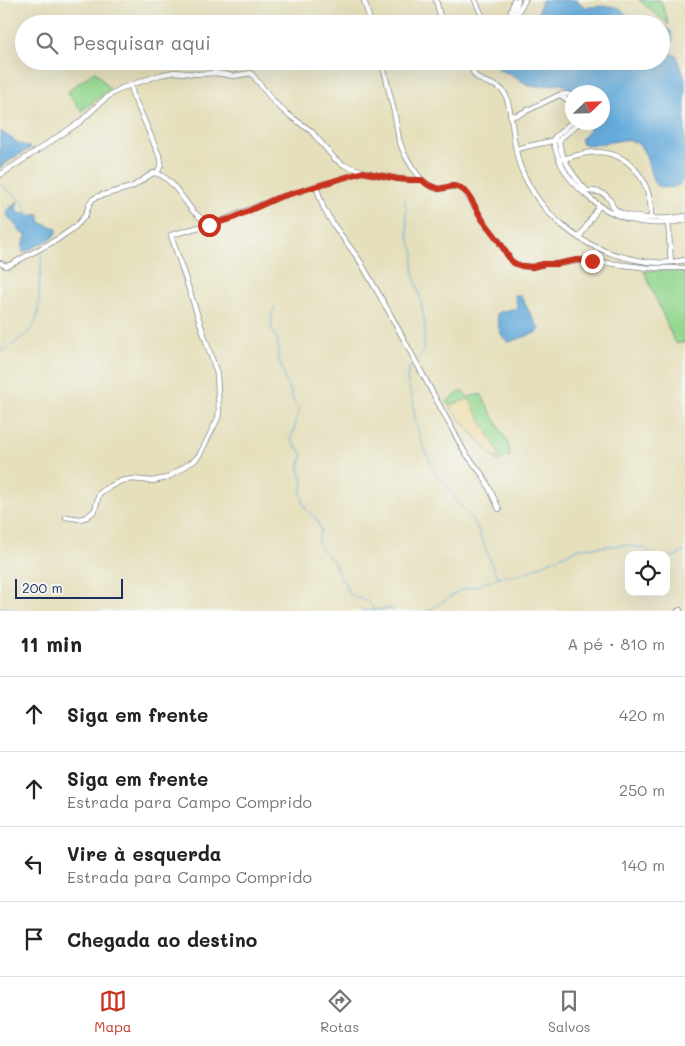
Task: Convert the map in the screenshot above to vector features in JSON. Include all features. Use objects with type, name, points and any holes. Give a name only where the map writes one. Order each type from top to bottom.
[{"type":"street","points":[[364,0],[368,15]]},
{"type":"street","points":[[436,0],[440,15]]},
{"type":"street","points":[[475,0],[482,15]]},
{"type":"street","points":[[510,15],[516,0]]},
{"type":"street","points":[[517,15],[526,0]]},
{"type":"street","points":[[384,70],[399,140],[412,167],[428,185],[439,189],[453,186],[465,191],[511,261],[522,266],[532,267],[583,260],[649,268],[685,268]]},
{"type":"street","points":[[472,70],[474,75],[483,81],[503,90],[511,116],[520,166],[542,205],[560,224],[579,238],[599,249],[624,258],[656,263],[685,260]]},
{"type":"street","points":[[0,175],[80,122],[110,95],[122,88],[174,72],[216,73],[234,76],[251,73],[274,102],[311,131],[335,159],[363,172],[398,179],[422,180]]},
{"type":"street","points":[[0,263],[6,266],[10,265],[67,233],[82,221],[93,199],[132,187],[153,173],[156,173],[161,165],[161,160],[133,96],[131,85]]},
{"type":"street","points":[[511,116],[518,115],[559,95],[565,94]]},
{"type":"street","points":[[559,95],[565,99]]},
{"type":"street","points":[[553,140],[565,128]]},
{"type":"street","points":[[516,149],[560,139],[571,130]]},
{"type":"street","points":[[560,139],[562,160]]},
{"type":"street","points":[[553,140],[562,160],[586,193],[599,206],[632,216],[668,221],[685,220]]},
{"type":"street","points":[[562,160],[578,154],[599,152],[613,155],[626,161],[635,169],[646,186],[651,203],[651,218]]},
{"type":"street","points":[[66,517],[80,520],[87,517],[95,510],[99,494],[104,489],[121,481],[132,479],[152,481],[167,478],[195,460],[204,448],[218,418],[218,374],[171,235],[233,218],[277,198],[363,172]]},
{"type":"street","points":[[156,173],[167,179],[190,208],[209,225]]},
{"type":"street","points":[[316,186],[324,209],[360,261],[390,312],[464,451],[484,477],[499,509]]},
{"type":"street","points":[[586,193],[597,192],[605,195],[611,202],[613,211]]},
{"type":"street","points":[[579,238],[599,206]]},
{"type":"street","points":[[613,211],[631,220],[652,224],[685,216]]},
{"type":"street","points":[[668,221],[670,262]]},
{"type":"green space","points":[[639,0],[660,0],[666,15],[657,15]]},
{"type":"green space","points":[[95,71],[110,89],[82,111],[67,92]]},
{"type":"green space","points":[[685,270],[685,343],[675,343],[644,271]]},
{"type":"green space","points":[[462,391],[468,397],[481,394],[508,443],[510,456],[498,462],[446,402]]},
{"type":"sand","points":[[469,399],[500,455],[495,459],[449,406]]},
{"type":"water","points":[[542,0],[576,0],[585,7],[612,6],[627,15],[537,15]]},
{"type":"water","points":[[670,30],[673,40],[670,45]]},
{"type":"water","points":[[670,51],[677,56],[685,79],[685,177],[683,181],[676,186],[668,188],[655,184],[644,151],[635,142],[621,140],[597,145],[581,143],[581,139],[589,130],[610,130],[610,85],[565,86],[561,84],[530,86],[499,70],[670,70]]},
{"type":"water","points":[[0,131],[18,143],[31,148],[0,168]]},
{"type":"water","points":[[18,201],[16,208],[18,213],[30,216],[39,214],[41,223],[56,228],[57,232],[52,238],[23,253],[24,241],[27,235],[22,233],[6,214]]},
{"type":"water","points":[[515,295],[520,295],[539,329],[538,332],[509,342],[501,334],[497,314],[518,308]]},
{"type":"waterway","points":[[0,184],[22,201],[29,215]]},
{"type":"waterway","points":[[405,199],[408,235],[414,253],[413,266],[425,325],[424,348],[422,354],[417,359]]},
{"type":"waterway","points":[[0,351],[18,341],[35,323],[41,264],[40,250]]},
{"type":"waterway","points":[[275,307],[272,313],[271,326],[278,342],[278,359],[292,398],[299,409],[291,440],[303,455],[299,467],[303,483],[301,493],[303,503],[306,509],[316,518],[321,530],[318,539],[320,548],[334,562],[339,577],[344,581],[349,593],[354,597],[367,601],[373,610]]},
{"type":"waterway","points":[[415,362],[409,368],[407,380],[420,438],[437,477],[447,486],[477,527],[494,570],[499,577]]},
{"type":"waterway","points":[[427,611],[460,590],[480,585],[499,577],[522,574],[580,548],[624,545],[645,548],[648,551]]},
{"type":"waterway","points":[[670,557],[685,552]]},
{"type":"waterway","points":[[0,606],[18,611]]},
{"type":"waterway","points":[[360,611],[390,609],[394,611]]},
{"type":"route","points":[[209,225],[233,218],[277,198],[363,172],[398,179],[422,180],[428,185],[439,189],[453,186],[461,188],[468,194],[476,210],[511,261],[516,264],[532,267],[577,260],[592,261]]}]
